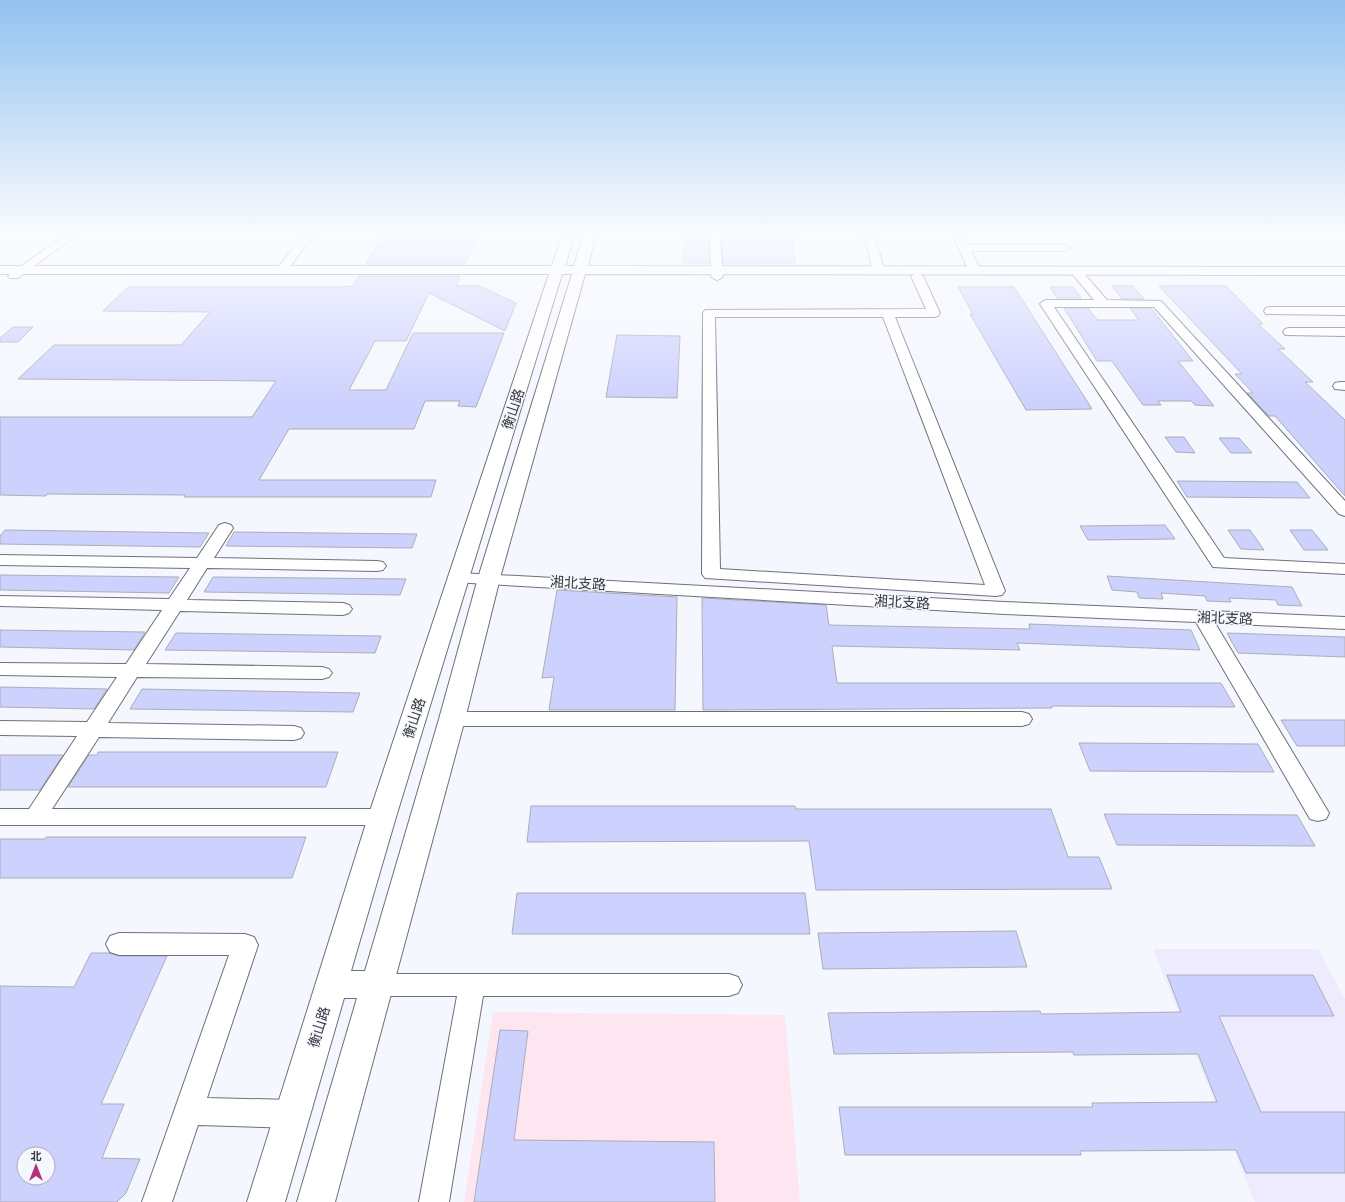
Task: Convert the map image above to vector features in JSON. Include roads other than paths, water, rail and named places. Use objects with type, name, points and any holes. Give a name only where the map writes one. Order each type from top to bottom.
[{"type":"street","name":"衡山路","points":[[266,1202],[382,818],[459,578],[562,292]]},
{"type":"street","name":"衡山路","points":[[316,1202],[452,719],[563,292]]},
{"type":"street","points":[[888,313],[996,591],[711,574],[709,313],[888,313],[934,313],[924,292]]},
{"type":"street","points":[[1094,292],[1104,303]]},
{"type":"street","points":[[1345,511],[1157,303],[1046,304],[1219,563],[1345,569]]},
{"type":"street","points":[[1270,311],[1345,311]]},
{"type":"street","points":[[1290,332],[1345,332]]},
{"type":"street","points":[[35,818],[225,528]]},
{"type":"street","points":[[0,560],[377,566]]},
{"type":"street","name":"湘北支路","points":[[459,578],[489,578],[996,607],[1345,623]]},
{"type":"street","points":[[0,601],[343,609]]},
{"type":"street","points":[[1202,617],[1318,813]]},
{"type":"street","points":[[0,669],[322,673]]},
{"type":"street","points":[[452,719],[1022,719]]},
{"type":"street","points":[[0,728],[94,728],[294,733]]},
{"type":"street","points":[[0,817],[382,818]]},
{"type":"street","points":[[119,944],[245,945],[157,1202]]},
{"type":"street","points":[[332,984],[729,985]]},
{"type":"street","points":[[434,1202],[472,985]]},
{"type":"street","points":[[188,1111],[293,1114]]}]
